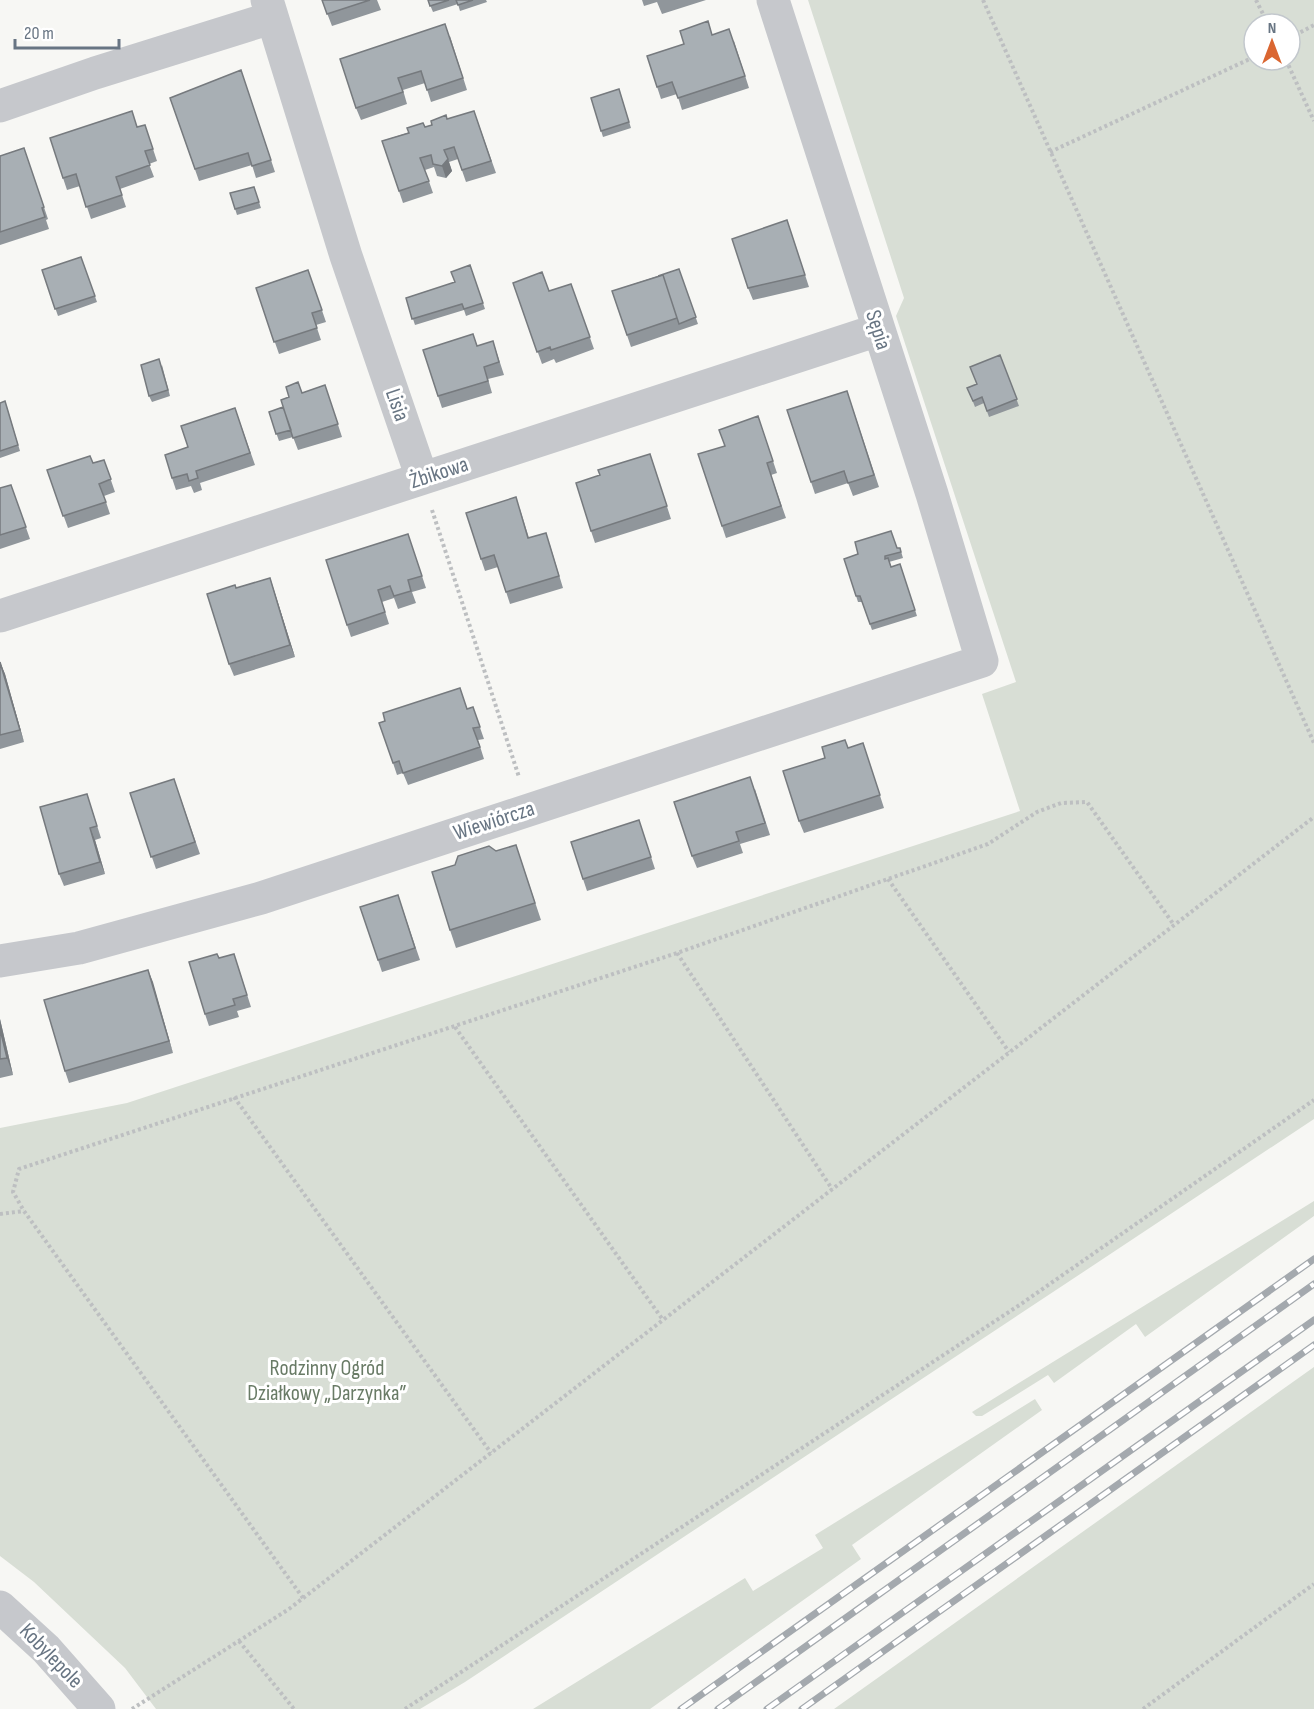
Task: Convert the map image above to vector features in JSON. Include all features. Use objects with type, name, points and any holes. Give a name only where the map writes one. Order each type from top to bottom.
[{"type":"street","name":"Sępia","points":[[773,0],[932,494],[982,661]]},
{"type":"street","points":[[0,106],[269,9]]},
{"type":"street","name":"Lisia","points":[[269,9],[346,256],[422,478]]},
{"type":"street","name":"Żbikowa","points":[[0,616],[878,330]]},
{"type":"street","name":"Wiewiórcza","points":[[0,961],[79,948],[261,898],[982,661]]},
{"type":"street","name":"Kobylepole","points":[[0,1606],[46,1649],[99,1709]]},
{"type":"path","points":[[983,0],[1314,743]]},
{"type":"path","points":[[1050,152],[1242,63]]},
{"type":"path","points":[[1292,72],[1314,121]]},
{"type":"path","points":[[422,478],[529,809]]},
{"type":"path","points":[[303,1598],[24,1211],[13,1192],[19,1169],[677,953],[988,844],[1037,812],[1061,803],[1086,802],[1174,924]]},
{"type":"path","points":[[132,1709],[303,1598],[1314,817]]},
{"type":"path","points":[[888,879],[1009,1052]]},
{"type":"path","points":[[677,953],[832,1190]]},
{"type":"path","points":[[455,1027],[663,1320]]},
{"type":"path","points":[[234,1097],[491,1453]]},
{"type":"path","points":[[405,1709],[1021,1304],[1314,1100]]},
{"type":"path","points":[[0,1214],[24,1211]]},
{"type":"path","points":[[1143,1709],[1314,1584]]},
{"type":"path","points":[[239,1641],[294,1709]]},
{"type":"green space","name":"Rodzinny Ogród Działkowy „Darzynka”","points":[[808,0],[1314,0],[1314,1119],[465,1682],[420,1709],[156,1709],[125,1668],[34,1582],[0,1556],[0,1128],[127,1103],[1020,811],[982,694],[1016,682],[896,316],[904,298]]},
{"type":"green space","points":[[1314,1201],[1314,1216],[1145,1337],[1136,1324],[1054,1383],[1048,1375],[982,1416],[976,1416],[972,1412]]},
{"type":"green space","points":[[1314,1367],[1314,1709],[834,1709]]},
{"type":"green space","points":[[1035,1399],[1042,1410],[852,1545],[861,1559],[650,1709],[533,1709],[745,1578],[753,1591],[823,1548],[815,1535]]},
{"type":"building","points":[[322,0],[370,0],[327,14]]},
{"type":"building","points":[[428,0],[449,0],[430,6]]},
{"type":"building","points":[[456,0],[473,0],[458,5]]},
{"type":"building","points":[[708,21],[712,35],[729,29],[745,76],[678,98],[672,82],[657,87],[647,56],[684,44],[680,31]]},
{"type":"building","points":[[445,24],[463,78],[427,90],[421,71],[398,78],[403,92],[356,108],[340,59]]},
{"type":"building","points":[[241,70],[271,160],[252,166],[248,153],[195,169],[170,98]]},
{"type":"building","points":[[619,89],[629,122],[601,131],[591,98]]},
{"type":"building","points":[[132,111],[137,127],[145,125],[153,149],[145,151],[150,165],[116,177],[122,195],[86,207],[76,174],[63,178],[50,138]]},
{"type":"building","points":[[474,111],[491,161],[462,170],[454,147],[444,150],[448,159],[442,166],[433,164],[431,155],[420,158],[429,181],[399,191],[382,141],[409,133],[407,128],[423,123],[425,127],[432,125],[431,121],[446,115],[447,119]]},
{"type":"building","points":[[24,148],[44,207],[42,208],[45,217],[0,232],[0,156]]},
{"type":"building","points":[[254,187],[259,202],[235,209],[230,193]]},
{"type":"building","points":[[787,220],[805,275],[748,288],[732,239]]},
{"type":"building","points":[[81,257],[95,296],[55,309],[42,270]]},
{"type":"building","points":[[470,265],[483,303],[464,309],[462,304],[412,319],[406,298],[455,282],[451,272]]},
{"type":"building","points":[[679,269],[696,317],[679,324],[663,275],[658,276]]},
{"type":"building","points":[[308,270],[322,310],[312,313],[317,328],[274,342],[256,288]]},
{"type":"building","points":[[542,272],[549,291],[571,284],[590,337],[551,350],[550,347],[537,352],[513,283]]},
{"type":"building","points":[[663,275],[677,318],[627,335],[612,291]]},
{"type":"building","points":[[473,334],[477,346],[493,341],[499,362],[484,367],[488,381],[438,396],[423,350]]},
{"type":"building","points":[[1000,355],[1017,399],[987,411],[982,397],[973,401],[967,388],[977,384],[970,367]]},
{"type":"building","points":[[159,359],[168,390],[149,396],[141,365]]},
{"type":"building","points":[[298,382],[302,393],[325,385],[338,424],[293,438],[281,400],[289,397],[286,387]]},
{"type":"building","points":[[847,391],[874,475],[848,483],[844,471],[811,482],[787,410]]},
{"type":"building","points":[[5,401],[18,445],[0,451],[0,403]]},
{"type":"building","points":[[283,407],[291,430],[276,434],[269,412]]},
{"type":"building","points":[[235,408],[250,453],[196,471],[198,478],[189,481],[187,474],[172,478],[165,455],[188,447],[181,426]]},
{"type":"building","points":[[758,416],[773,461],[767,463],[781,506],[722,526],[698,454],[725,446],[719,430]]},
{"type":"building","points":[[650,454],[667,506],[591,531],[576,483],[600,475],[598,470]]},
{"type":"building","points":[[90,456],[93,463],[104,460],[111,479],[99,484],[106,502],[63,516],[47,470]]},
{"type":"building","points":[[11,485],[26,527],[0,535],[0,488]]},
{"type":"building","points":[[516,497],[528,538],[546,533],[559,576],[506,592],[494,555],[481,559],[466,513]]},
{"type":"building","points":[[891,531],[897,548],[900,548],[901,552],[885,556],[885,559],[888,558],[891,567],[900,564],[915,610],[870,624],[860,596],[856,596],[844,559],[858,554],[855,542]]},
{"type":"building","points":[[408,534],[422,576],[408,580],[411,591],[394,596],[390,586],[378,590],[385,612],[347,625],[326,560]]},
{"type":"building","points":[[270,578],[290,645],[229,664],[207,594],[235,585],[236,588]]},
{"type":"building","points":[[0,662],[20,730],[0,735]]},
{"type":"building","points":[[460,688],[467,709],[473,707],[480,727],[473,728],[480,747],[403,773],[399,761],[393,763],[379,723],[385,721],[383,713]]},
{"type":"building","points":[[845,740],[848,748],[863,743],[880,795],[799,821],[783,771],[825,758],[822,747]]},
{"type":"building","points":[[750,777],[765,823],[736,832],[739,841],[692,856],[674,802]]},
{"type":"building","points":[[174,779],[195,842],[151,857],[130,793]]},
{"type":"building","points":[[87,794],[97,826],[90,828],[100,862],[59,874],[40,807]]},
{"type":"building","points":[[639,820],[651,857],[583,879],[571,842]]},
{"type":"building","points":[[516,845],[535,903],[450,930],[432,872],[455,865],[458,856],[489,846],[496,851]]},
{"type":"building","points":[[398,895],[415,948],[378,960],[360,907]]},
{"type":"building","points":[[217,954],[219,958],[234,954],[247,995],[233,999],[235,1005],[205,1014],[189,962]]},
{"type":"building","points":[[148,970],[169,1041],[65,1071],[44,1000]]},
{"type":"building","points":[[0,1029],[7,1058],[0,1059]]},
{"type":"railway","points":[[681,1709],[1314,1259]]},
{"type":"railway","points":[[718,1709],[1314,1284]]},
{"type":"railway","points":[[767,1709],[1314,1320]]},
{"type":"railway","points":[[802,1709],[1314,1345]]}]
